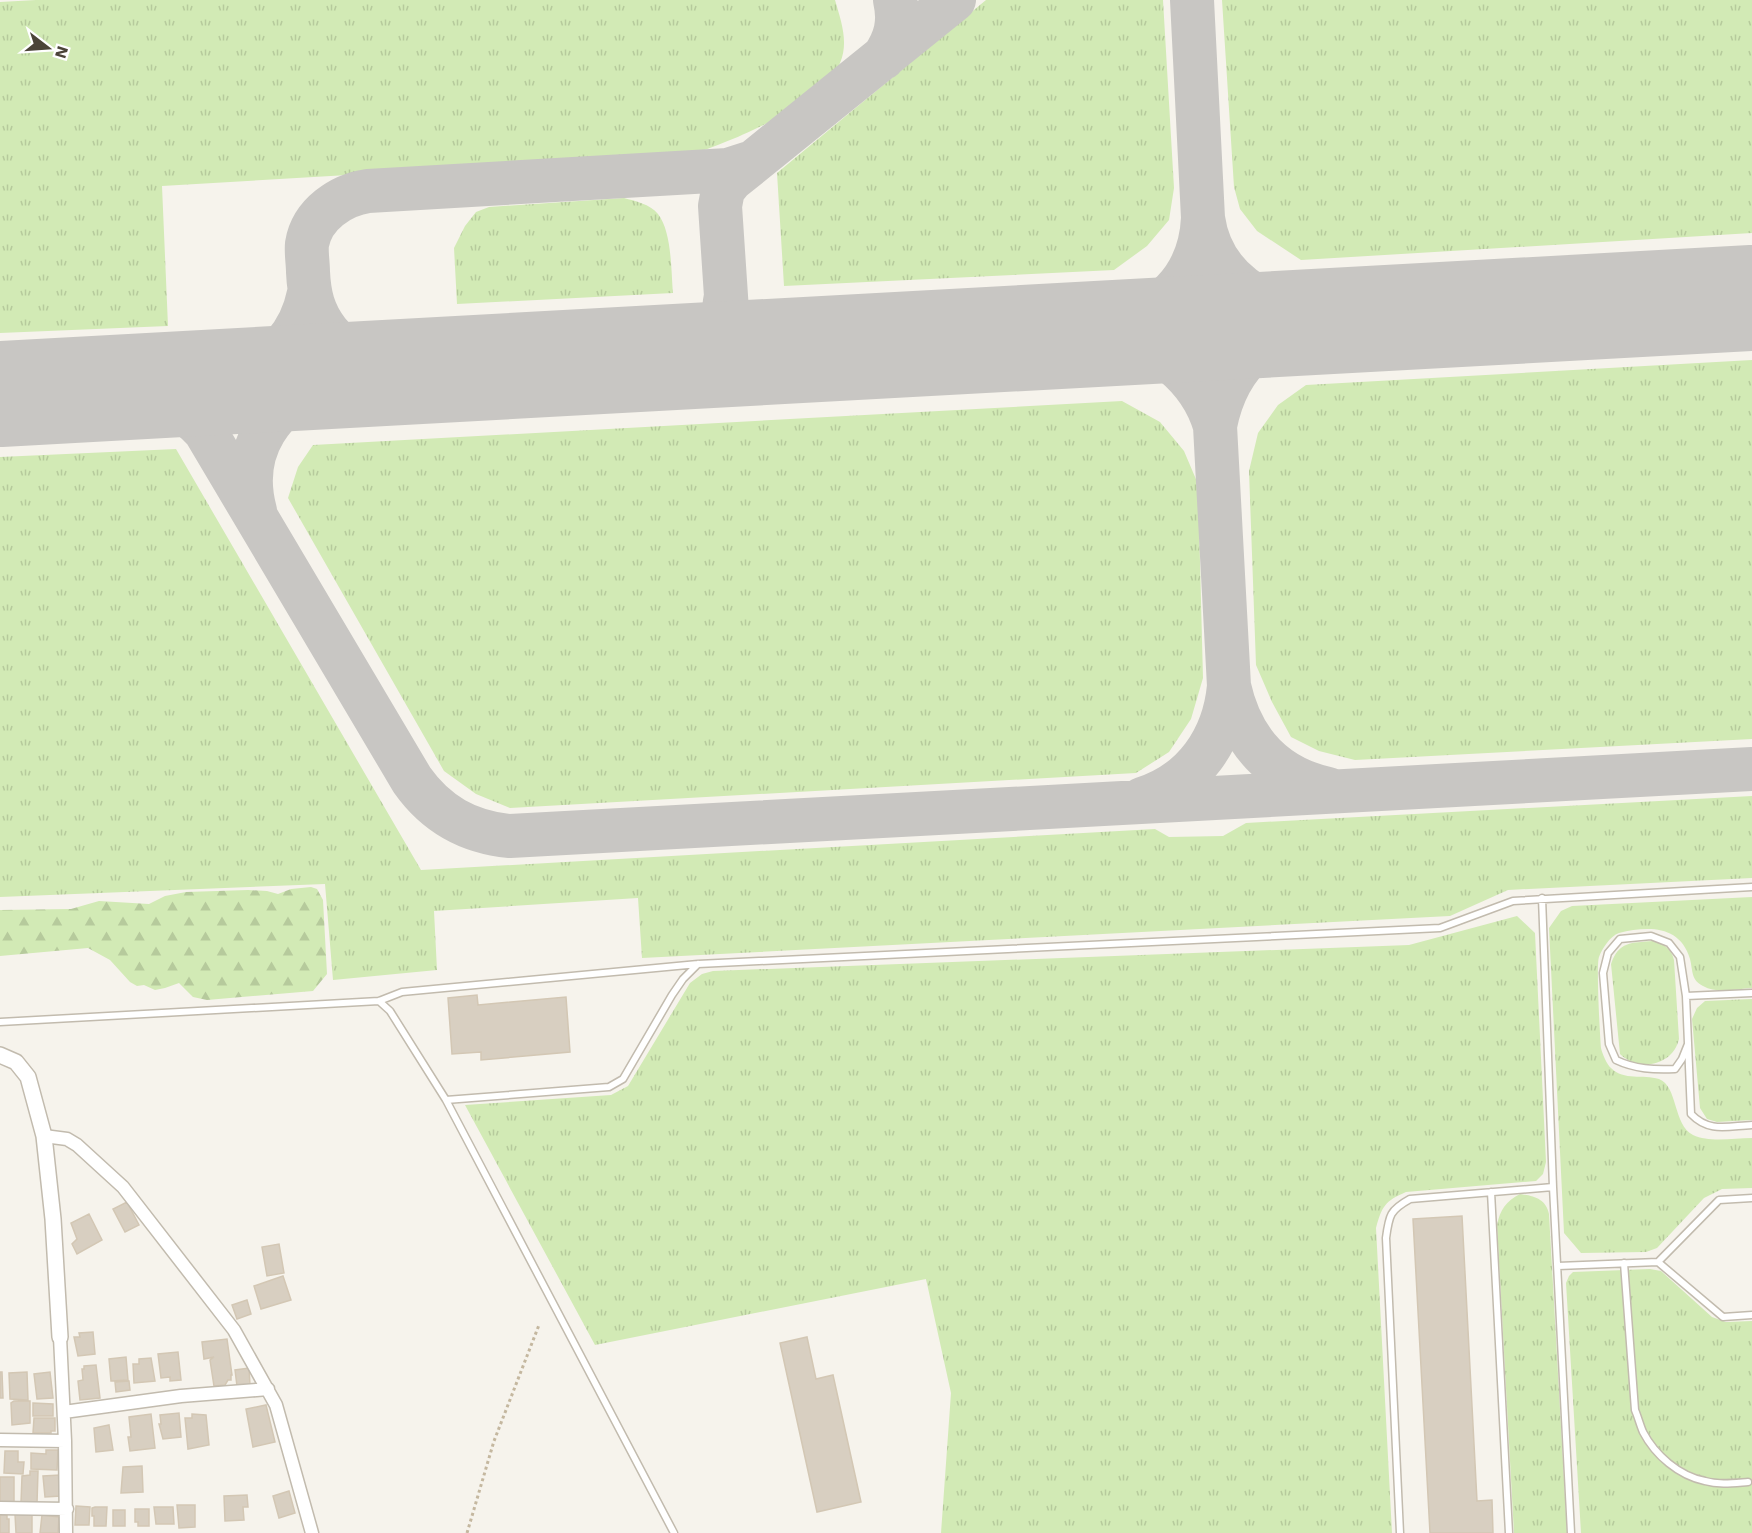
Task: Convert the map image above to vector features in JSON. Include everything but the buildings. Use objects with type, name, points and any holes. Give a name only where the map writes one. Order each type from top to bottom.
[{"type":"street","points":[[0,1056],[16,1062],[28,1077],[44,1136],[53,1219],[60,1337],[66,1533]]},
{"type":"street","points":[[44,1136],[68,1139],[123,1187],[234,1330],[268,1389],[279,1414],[312,1533]]},
{"type":"street","points":[[64,1412],[181,1396],[268,1389]]},
{"type":"street","points":[[0,1440],[65,1442]]},
{"type":"street","points":[[0,1508],[67,1509]]},
{"type":"lane","points":[[0,1022],[379,1000],[402,992],[698,964],[1440,928],[1513,900],[1752,887]]},
{"type":"lane","points":[[1542,898],[1553,1186],[1571,1533]]},
{"type":"lane","points":[[1688,1044],[1675,1069],[1631,1067],[1616,1060],[1609,1044],[1603,973],[1608,953],[1620,939],[1652,936],[1668,943],[1680,957],[1686,996],[1691,1114],[1700,1123],[1713,1127],[1752,1125]]},
{"type":"lane","points":[[446,1100],[609,1087],[623,1079],[672,995],[683,979],[698,964]]},
{"type":"lane","points":[[1686,996],[1752,993]]},
{"type":"lane","points":[[379,1000],[390,1011],[446,1100],[674,1533]]},
{"type":"lane","points":[[1400,1533],[1386,1238],[1389,1217],[1397,1206],[1410,1199],[1553,1186]]},
{"type":"lane","points":[[1491,1192],[1509,1533]]},
{"type":"lane","points":[[1658,1262],[1719,1200],[1752,1198]]},
{"type":"lane","points":[[1558,1266],[1658,1262],[1723,1317],[1752,1315]]},
{"type":"lane","points":[[1624,1263],[1635,1410],[1643,1433],[1663,1458],[1682,1473],[1705,1482],[1748,1482]]},
{"type":"path","points":[[467,1533],[494,1441],[539,1325]]},
{"type":"green space","points":[[36,0],[835,0],[840,16],[844,47],[840,63],[831,78],[796,107],[750,131],[689,155],[162,186],[168,326],[0,333],[0,2]]},
{"type":"green space","points":[[986,0],[1163,0],[1174,188],[1169,220],[1147,246],[1114,270],[784,286],[777,173]]},
{"type":"green space","points":[[1222,0],[1752,0],[1752,233],[1301,260],[1257,231],[1240,209],[1234,187]]},
{"type":"green space","points":[[624,198],[651,208],[663,222],[670,252],[673,293],[457,304],[454,248],[465,226],[476,212],[489,207]]},
{"type":"green space","points":[[1752,360],[1752,739],[1355,760],[1319,751],[1291,737],[1256,665],[1249,471],[1258,433],[1278,405],[1306,385]]},
{"type":"green space","points":[[1122,401],[1160,422],[1184,451],[1198,484],[1203,678],[1191,719],[1169,752],[1136,773],[510,808],[476,794],[444,771],[288,498],[298,467],[313,445]]},
{"type":"green space","points":[[176,449],[421,870],[1155,829],[1169,837],[1223,836],[1246,823],[1752,796],[1752,878],[1508,890],[1450,916],[642,958],[638,898],[434,911],[437,970],[333,980],[325,884],[0,897],[0,457]]},
{"type":"green space","points":[[311,887],[317,889],[323,900],[327,974],[313,991],[207,1000],[193,997],[179,983],[155,990],[144,985],[137,986],[130,982],[110,960],[88,948],[0,956],[0,910],[71,909],[99,901],[149,904],[165,896],[186,892],[248,890],[278,894],[291,889]]},
{"type":"green space","points":[[1752,897],[1752,988],[1720,990],[1699,984],[1694,978],[1685,948],[1679,940],[1662,931],[1641,929],[1619,933],[1612,937],[1604,947],[1599,957],[1598,1001],[1601,1048],[1611,1068],[1622,1074],[1659,1079],[1665,1083],[1670,1089],[1682,1123],[1693,1135],[1714,1139],[1752,1138],[1752,1188],[1722,1189],[1704,1198],[1657,1248],[1646,1252],[1581,1253],[1564,1233],[1549,928],[1561,911],[1572,906]]},
{"type":"green space","points":[[1517,916],[1535,933],[1546,1162],[1543,1174],[1536,1181],[1406,1192],[1393,1198],[1380,1214],[1376,1228],[1392,1533],[941,1533],[951,1393],[926,1279],[595,1345],[465,1105],[611,1095],[628,1086],[690,983],[702,974],[713,971],[1409,945]]},
{"type":"green space","points":[[1653,941],[1666,947],[1674,960],[1679,1039],[1670,1055],[1654,1063],[1645,1064],[1627,1060],[1620,1054],[1611,964],[1614,956],[1622,947],[1632,943]]},
{"type":"green space","points":[[1752,999],[1752,1120],[1717,1122],[1707,1119],[1700,1108],[1692,1019],[1697,1008],[1705,1001]]},
{"type":"green space","points":[[1520,1194],[1539,1199],[1549,1214],[1567,1533],[1514,1533],[1497,1225],[1504,1206]]},
{"type":"green space","points":[[1650,1269],[1661,1271],[1712,1317],[1726,1322],[1752,1321],[1752,1533],[1581,1533],[1566,1283],[1573,1272]]},
{"type":"taxiway","points":[[883,58],[896,30],[895,0]]},
{"type":"taxiway","points":[[766,352],[752,345],[742,336],[733,325],[727,311],[720,206],[723,190],[731,180],[954,0]]},
{"type":"taxiway","points":[[1105,333],[1143,315],[1174,291],[1194,260],[1200,240],[1203,218],[1192,0]]},
{"type":"taxiway","points":[[403,372],[372,362],[343,347],[328,332],[315,310],[309,288],[307,244],[310,233],[321,215],[338,202],[368,191],[728,170],[753,162]]},
{"type":"taxiway","points":[[1203,218],[1208,240],[1217,259],[1243,288],[1279,307],[1319,321]]},
{"type":"taxiway","points":[[235,381],[262,365],[283,346],[299,323],[309,293]]},
{"type":"taxiway","points":[[684,356],[701,347],[714,335],[724,311],[725,301]]},
{"type":"taxiway","points":[[1142,799],[1177,782],[1191,770],[1213,741],[1226,705],[1229,686],[1215,426],[1220,405],[1237,370],[1249,356],[1280,334],[1298,326],[1319,321]]},
{"type":"taxiway","points":[[1105,333],[1141,344],[1174,364],[1199,392],[1215,426]]},
{"type":"taxiway","points":[[255,511],[251,488],[252,467],[256,448],[264,431],[290,401],[325,376]]},
{"type":"taxiway","points":[[129,387],[171,403],[189,415],[205,431],[412,780],[442,812],[467,825],[495,834],[510,836],[1752,769]]},
{"type":"taxiway","points":[[1229,686],[1242,724],[1262,754],[1291,776],[1328,789]]},
{"type":"runway","points":[[0,394],[1752,298]]}]
